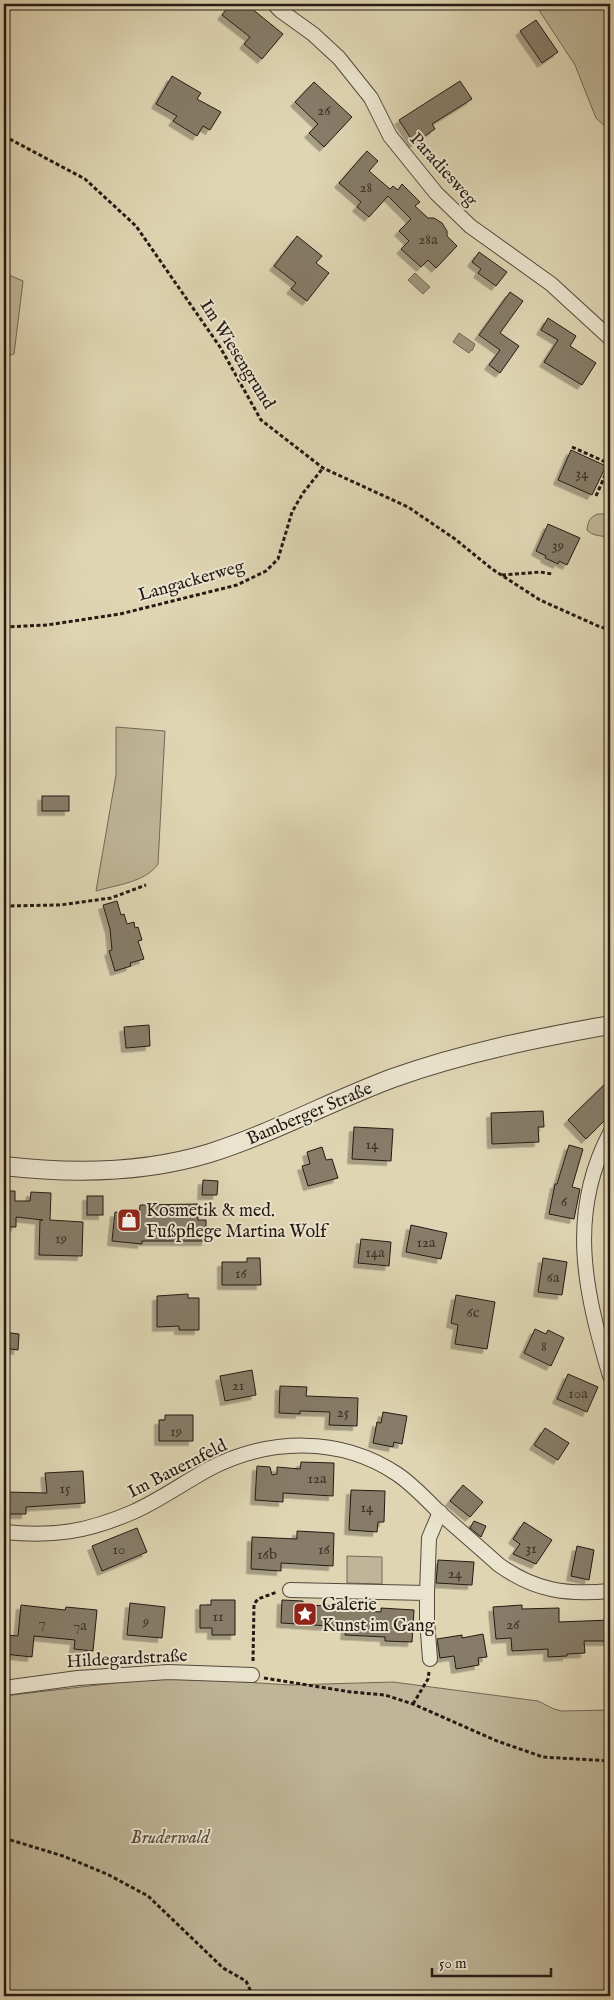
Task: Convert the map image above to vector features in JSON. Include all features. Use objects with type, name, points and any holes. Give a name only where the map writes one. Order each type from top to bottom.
[{"type":"street","name":"Paradiesweg","points":[[274,4],[280,11],[313,34],[339,58],[371,98],[390,136],[436,193],[470,226],[551,284],[610,338]]},
{"type":"street","name":"Bamberger Straße","points":[[4,1166],[71,1170],[114,1170],[180,1160],[210,1153],[248,1139],[350,1095],[430,1066],[541,1038],[610,1025]]},
{"type":"street","points":[[610,1133],[599,1155],[587,1195],[584,1246],[587,1287],[610,1376]]},
{"type":"street","name":"Im Bauernfeld","points":[[4,1532],[35,1535],[88,1528],[143,1507],[209,1470],[255,1450],[287,1445],[303,1445],[338,1450],[374,1462],[397,1474],[499,1565],[516,1577],[536,1586],[555,1590],[610,1591]]},
{"type":"street","points":[[430,1659],[427,1620],[429,1538],[440,1512]]},
{"type":"street","points":[[290,1590],[427,1593]]},
{"type":"street","name":"Hildegardstraße","points":[[4,1688],[78,1678],[160,1672],[252,1675]]},
{"type":"path","name":"Im Wiesengrund","points":[[4,136],[85,179],[136,226],[220,347],[261,420],[323,468],[408,507],[455,539],[501,575],[540,600],[610,630]]},
{"type":"path","points":[[572,446],[610,463],[596,496]]},
{"type":"path","name":"Langackerweg","points":[[4,627],[48,624],[120,614],[237,585],[266,571],[278,559],[292,512],[303,492],[323,468]]},
{"type":"path","points":[[501,575],[540,572],[552,574]]},
{"type":"path","points":[[4,906],[60,905],[111,898],[146,885]]},
{"type":"path","points":[[290,1590],[268,1594],[258,1599],[254,1604],[252,1675],[352,1692],[385,1695],[413,1704],[497,1741],[543,1757],[610,1761]]},
{"type":"path","points":[[413,1704],[428,1679],[430,1659]]},
{"type":"path","points":[[4,1838],[63,1856],[107,1874],[148,1896],[223,1968],[246,1981],[253,1996]]},
{"type":"green space","points":[[535,4],[610,4],[610,131],[596,118],[575,65]]},
{"type":"green space","points":[[4,273],[23,281],[14,354],[4,357]]},
{"type":"green space","points":[[598,514],[610,514],[610,537],[594,535],[587,530],[590,520]]},
{"type":"green space","points":[[116,727],[165,731],[158,864],[153,870],[138,879],[96,891],[116,775]]},
{"type":"green space","points":[[347,1556],[382,1557],[382,1584],[347,1583]]},
{"type":"green space","name":"Bruderwald","points":[[166,1677],[290,1685],[393,1682],[538,1701],[562,1711],[610,1710],[610,1996],[4,1996],[4,1696]]},
{"type":"shaded area","points":[[415,273],[430,287],[423,294],[408,280]]},
{"type":"shaded area","points":[[459,333],[475,344],[469,353],[453,342]]},
{"type":"building","points":[[231,4],[246,4],[283,34],[262,59],[244,44],[250,37],[222,15]]},
{"type":"building","points":[[536,20],[558,52],[542,63],[520,31]]},
{"type":"building","points":[[172,76],[201,93],[197,99],[221,112],[210,130],[203,126],[197,136],[173,121],[177,116],[156,104]]},
{"type":"building","points":[[460,81],[472,99],[432,124],[435,129],[414,143],[399,120]]},
{"type":"building","points":[[314,82],[352,117],[324,147],[309,133],[318,124],[295,102]]},
{"type":"building","points":[[367,151],[378,161],[369,171],[390,189],[393,186],[398,190],[402,184],[420,202],[415,206],[428,218],[434,218],[442,223],[447,231],[447,236],[457,246],[436,268],[428,260],[421,267],[401,249],[409,241],[399,231],[411,219],[388,196],[369,217],[357,207],[361,202],[339,183]]},
{"type":"building","points":[[297,236],[322,256],[316,263],[329,273],[307,301],[291,289],[296,283],[274,266]]},
{"type":"building","points":[[479,252],[507,272],[496,286],[478,273],[481,269],[472,262]]},
{"type":"building","points":[[510,292],[523,301],[500,333],[519,346],[500,373],[489,365],[500,350],[479,335]]},
{"type":"building","points":[[548,318],[576,336],[570,346],[596,363],[582,385],[544,362],[558,340],[541,330]]},
{"type":"building","points":[[571,450],[606,466],[592,495],[558,480]]},
{"type":"building","points":[[548,524],[580,538],[567,565],[559,561],[558,564],[536,551]]},
{"type":"building","points":[[42,796],[69,796],[69,811],[42,811]]},
{"type":"building","points":[[117,901],[121,915],[124,914],[127,924],[134,922],[135,928],[138,927],[142,940],[138,941],[144,959],[130,963],[131,966],[115,971],[109,951],[112,950],[110,929],[103,905]]},
{"type":"building","points":[[149,1025],[150,1046],[126,1048],[124,1027]]},
{"type":"building","points":[[610,1079],[610,1115],[586,1139],[568,1120]]},
{"type":"building","points":[[543,1111],[544,1127],[538,1127],[539,1142],[492,1144],[491,1113]]},
{"type":"building","points":[[354,1127],[393,1129],[391,1161],[352,1159]]},
{"type":"building","points":[[569,1145],[583,1149],[572,1187],[580,1189],[574,1219],[549,1214],[555,1184],[557,1184]]},
{"type":"building","points":[[322,1147],[326,1160],[332,1159],[338,1178],[308,1186],[302,1166],[310,1164],[307,1152]]},
{"type":"building","points":[[203,1180],[218,1181],[217,1195],[202,1195]]},
{"type":"building","points":[[4,1191],[15,1191],[15,1201],[30,1201],[31,1192],[51,1193],[50,1220],[83,1222],[82,1256],[39,1255],[40,1220],[43,1220],[16,1217],[16,1227],[4,1227]]},
{"type":"building","points":[[87,1196],[103,1196],[103,1215],[87,1215]]},
{"type":"building","points":[[198,1204],[198,1220],[206,1220],[206,1241],[142,1241],[142,1244],[112,1241],[115,1212],[139,1215],[140,1205]]},
{"type":"building","points":[[411,1225],[447,1233],[441,1259],[406,1252]]},
{"type":"building","points":[[361,1239],[391,1242],[389,1266],[358,1263]]},
{"type":"building","points":[[247,1258],[260,1258],[261,1285],[222,1285],[222,1262],[247,1262]]},
{"type":"building","points":[[543,1258],[567,1262],[562,1295],[538,1292]]},
{"type":"building","points":[[188,1294],[188,1298],[199,1298],[199,1330],[179,1330],[179,1326],[157,1327],[157,1296]]},
{"type":"building","points":[[456,1295],[495,1302],[487,1349],[455,1344],[458,1325],[451,1323]]},
{"type":"building","points":[[535,1329],[546,1334],[548,1330],[564,1338],[551,1366],[524,1353]]},
{"type":"building","points":[[4,1332],[19,1334],[18,1350],[4,1348]]},
{"type":"building","points":[[252,1370],[256,1395],[225,1401],[220,1376]]},
{"type":"building","points":[[568,1374],[598,1387],[587,1412],[557,1399]]},
{"type":"building","points":[[280,1386],[307,1387],[306,1396],[358,1398],[357,1426],[329,1425],[330,1412],[300,1411],[300,1414],[279,1413]]},
{"type":"building","points":[[383,1412],[407,1416],[402,1444],[394,1442],[393,1447],[373,1443],[377,1422],[381,1423]]},
{"type":"building","points":[[165,1415],[193,1415],[193,1441],[159,1441],[159,1420],[165,1420]]},
{"type":"building","points":[[545,1428],[569,1443],[558,1460],[534,1445]]},
{"type":"building","points":[[301,1462],[334,1463],[333,1496],[283,1493],[283,1502],[255,1500],[257,1466],[270,1467],[272,1475],[277,1474],[277,1467],[300,1469]]},
{"type":"building","points":[[83,1471],[85,1503],[26,1507],[26,1514],[4,1514],[4,1492],[47,1493],[45,1473]]},
{"type":"building","points":[[463,1485],[483,1502],[470,1517],[450,1501]]},
{"type":"building","points":[[351,1490],[385,1491],[384,1522],[378,1522],[377,1532],[349,1530]]},
{"type":"building","points":[[474,1521],[486,1526],[481,1537],[470,1528]]},
{"type":"building","points":[[524,1522],[552,1540],[536,1564],[513,1554],[520,1544],[513,1539]]},
{"type":"building","points":[[137,1528],[147,1552],[102,1571],[92,1546]]},
{"type":"building","points":[[297,1531],[334,1533],[333,1566],[281,1563],[281,1571],[251,1569],[252,1537],[297,1539]]},
{"type":"building","points":[[577,1546],[594,1550],[589,1580],[571,1576]]},
{"type":"building","points":[[438,1560],[474,1562],[472,1585],[436,1583]]},
{"type":"building","points":[[211,1600],[235,1600],[235,1635],[212,1635],[212,1628],[200,1628],[200,1605],[211,1605]]},
{"type":"building","points":[[282,1600],[303,1601],[303,1605],[331,1606],[331,1609],[381,1612],[381,1608],[414,1610],[412,1642],[385,1641],[385,1637],[345,1635],[346,1627],[281,1623]]},
{"type":"building","points":[[130,1603],[165,1607],[162,1638],[127,1635]]},
{"type":"building","points":[[21,1605],[65,1610],[66,1607],[97,1610],[93,1651],[74,1649],[75,1640],[34,1636],[32,1657],[4,1654],[6,1635],[18,1636]]},
{"type":"building","points":[[522,1605],[522,1609],[559,1608],[559,1622],[610,1620],[610,1641],[584,1641],[585,1653],[567,1654],[567,1656],[548,1657],[548,1649],[512,1651],[511,1638],[496,1639],[493,1607]]},
{"type":"building","points":[[483,1634],[487,1657],[478,1658],[479,1665],[456,1669],[454,1656],[440,1658],[437,1639],[462,1635],[462,1638]]},
{"type":"place","name":"Kosmetik & med. Fußpflege Martina Wolf","points":[[129,1220]]},
{"type":"place","name":"Galerie Kunst im Gang","points":[[305,1614]]}]
